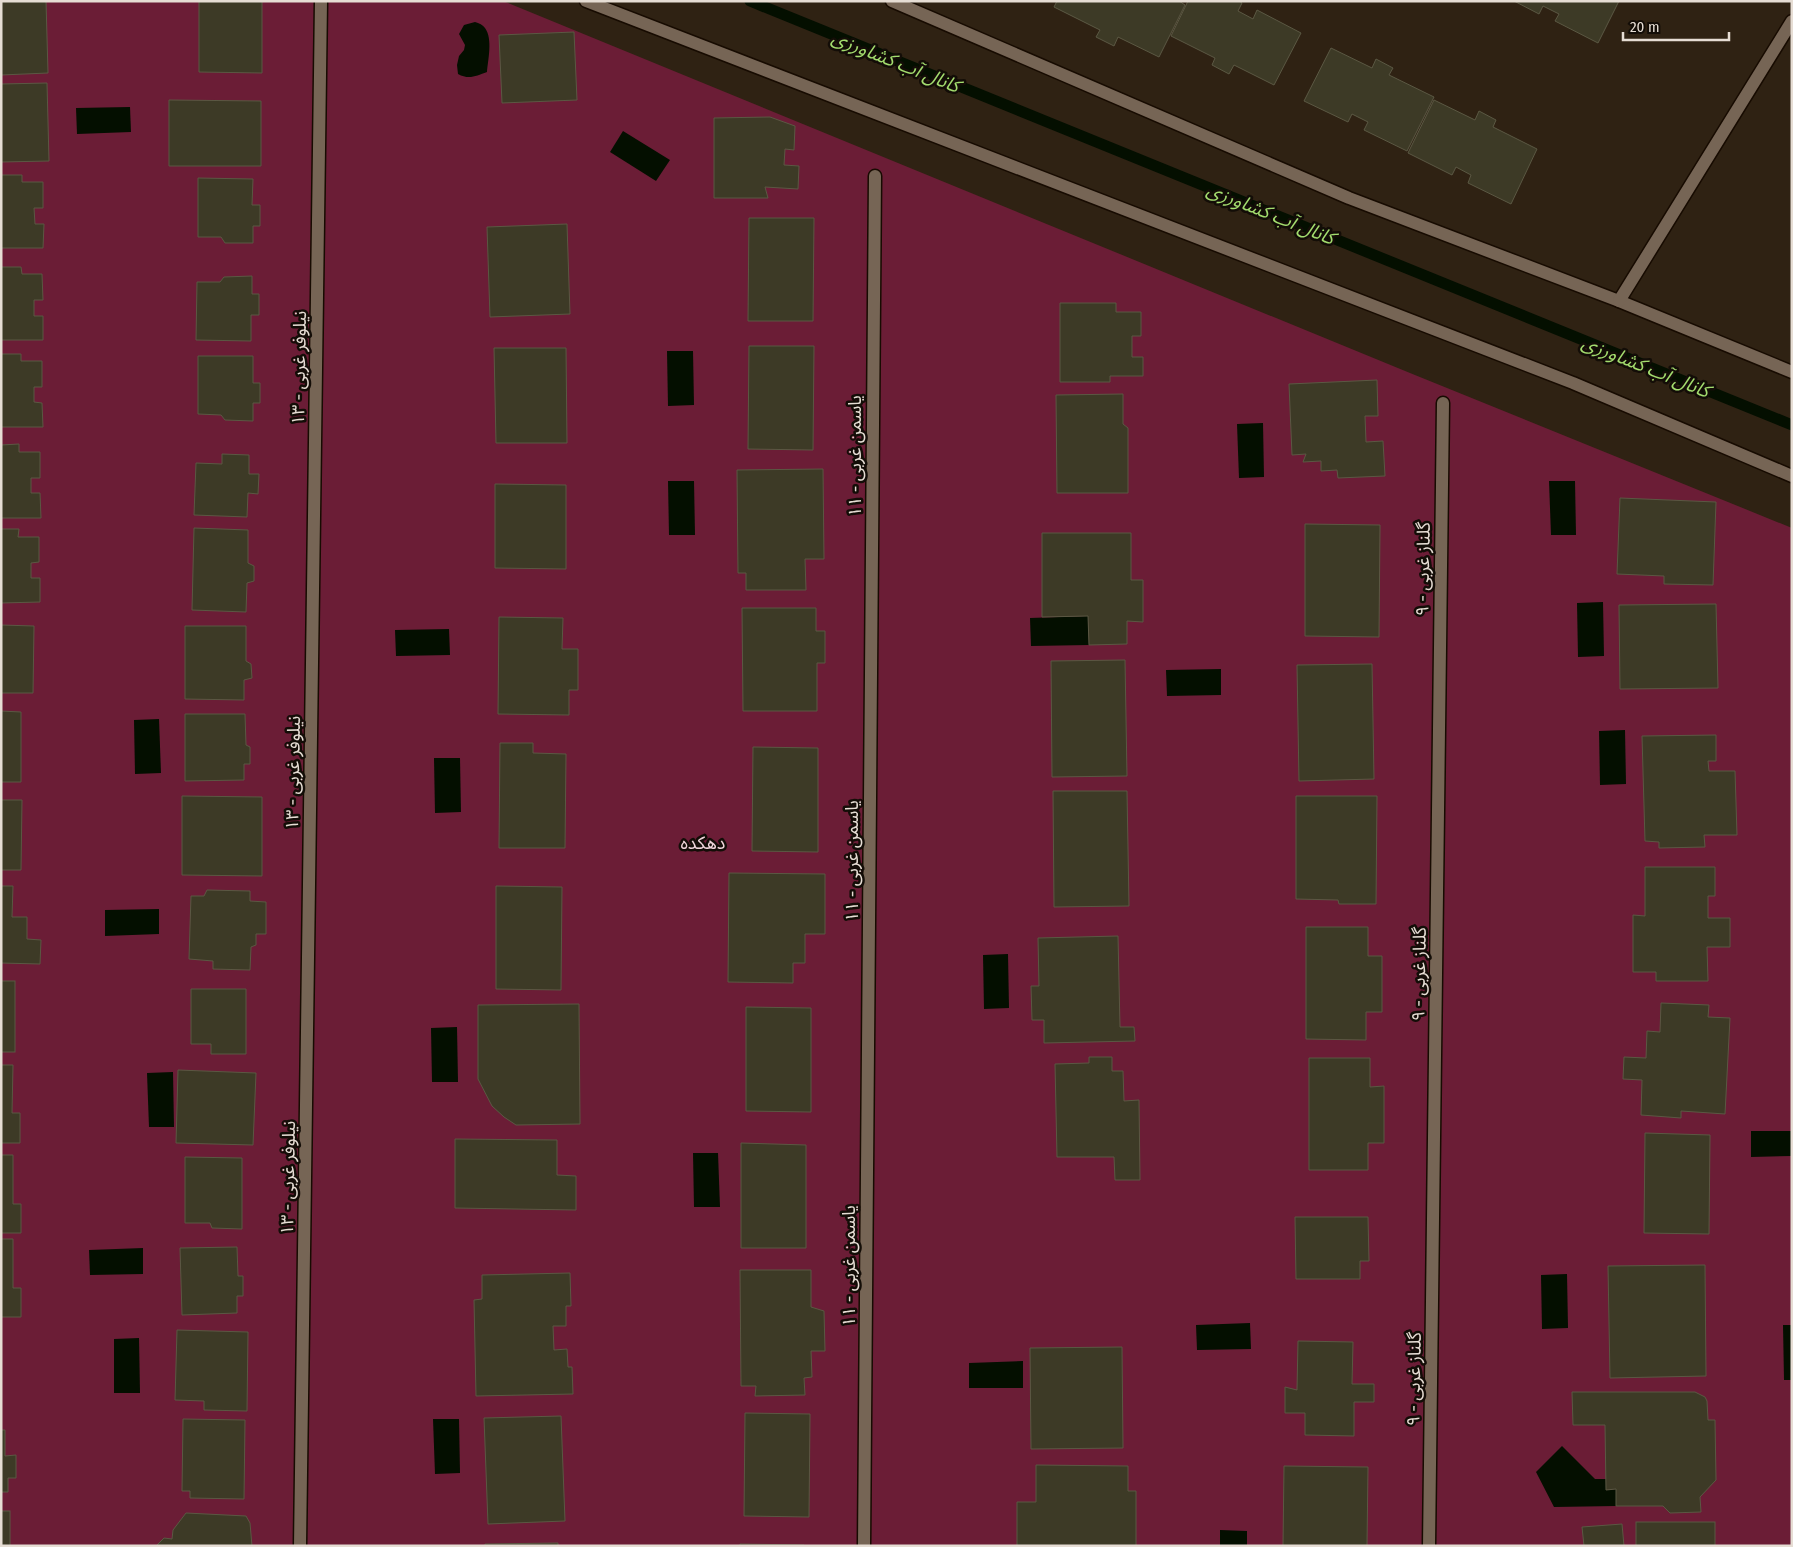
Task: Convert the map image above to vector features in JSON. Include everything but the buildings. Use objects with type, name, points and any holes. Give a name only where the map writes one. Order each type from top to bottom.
[{"type":"street","name":"نیلوفر غربی - ۱۳","points":[[300,1546],[321,1]]},
{"type":"street","points":[[586,1],[1573,383],[1792,476]]},
{"type":"street","points":[[892,1],[1349,198],[1619,301],[1792,372]]},
{"type":"street","points":[[1619,301],[1792,21]]},
{"type":"street","name":"یاسمن غربی - ۱۱","points":[[864,1546],[875,176]]},
{"type":"street","name":"گلناز غربی - ۹","points":[[1429,1546],[1443,403]]},
{"type":"green space","name":"دهکده","points":[[1,1],[503,1],[1792,528],[1792,1546],[1,1546]]},
{"type":"shaded area","points":[[475,22],[484,27],[489,38],[487,72],[466,77],[458,74],[459,56],[464,50],[465,45],[459,34],[464,25]]},
{"type":"shaded area","points":[[130,107],[131,132],[77,134],[76,108]]},
{"type":"shaded area","points":[[623,131],[670,160],[656,181],[610,152]]},
{"type":"shaded area","points":[[667,351],[693,351],[694,405],[668,406]]},
{"type":"shaded area","points":[[1263,423],[1264,477],[1239,478],[1237,424]]},
{"type":"shaded area","points":[[668,481],[694,481],[695,535],[669,535]]},
{"type":"shaded area","points":[[1549,481],[1575,481],[1576,535],[1551,535]]},
{"type":"shaded area","points":[[1603,602],[1604,656],[1578,657],[1577,603]]},
{"type":"shaded area","points":[[1088,616],[1089,645],[1031,646],[1030,618]]},
{"type":"shaded area","points":[[449,629],[450,655],[396,656],[395,630]]},
{"type":"shaded area","points":[[1221,669],[1221,695],[1167,696],[1166,670]]},
{"type":"shaded area","points":[[159,719],[161,773],[135,774],[134,720]]},
{"type":"shaded area","points":[[1625,730],[1626,784],[1600,785],[1599,731]]},
{"type":"shaded area","points":[[434,758],[460,758],[461,812],[435,813]]},
{"type":"shaded area","points":[[159,909],[159,934],[105,936],[105,910]]},
{"type":"shaded area","points":[[1008,954],[1009,1008],[984,1009],[983,955]]},
{"type":"shaded area","points":[[457,1027],[458,1082],[432,1082],[431,1028]]},
{"type":"shaded area","points":[[173,1072],[174,1127],[149,1127],[147,1073]]},
{"type":"shaded area","points":[[1751,1131],[1792,1131],[1792,1156],[1751,1157]]},
{"type":"shaded area","points":[[693,1153],[718,1153],[720,1207],[694,1207]]},
{"type":"shaded area","points":[[143,1248],[143,1274],[90,1275],[89,1250]]},
{"type":"shaded area","points":[[1567,1274],[1568,1328],[1542,1329],[1541,1275]]},
{"type":"shaded area","points":[[1250,1323],[1251,1349],[1197,1350],[1196,1325]]},
{"type":"shaded area","points":[[1783,1325],[1792,1325],[1792,1380],[1784,1380]]},
{"type":"shaded area","points":[[139,1338],[140,1393],[114,1393],[114,1339]]},
{"type":"shaded area","points":[[1023,1361],[1023,1388],[969,1388],[969,1363]]},
{"type":"shaded area","points":[[433,1419],[459,1419],[460,1473],[435,1474]]},
{"type":"shaded area","points":[[1562,1446],[1595,1479],[1606,1479],[1606,1490],[1616,1489],[1616,1506],[1554,1507],[1536,1472]]},
{"type":"shaded area","points":[[1220,1530],[1247,1531],[1247,1546],[1220,1546]]},
{"type":"waterway","name":"کانال آب کشاورزی","points":[[750,1],[1792,425]]}]
